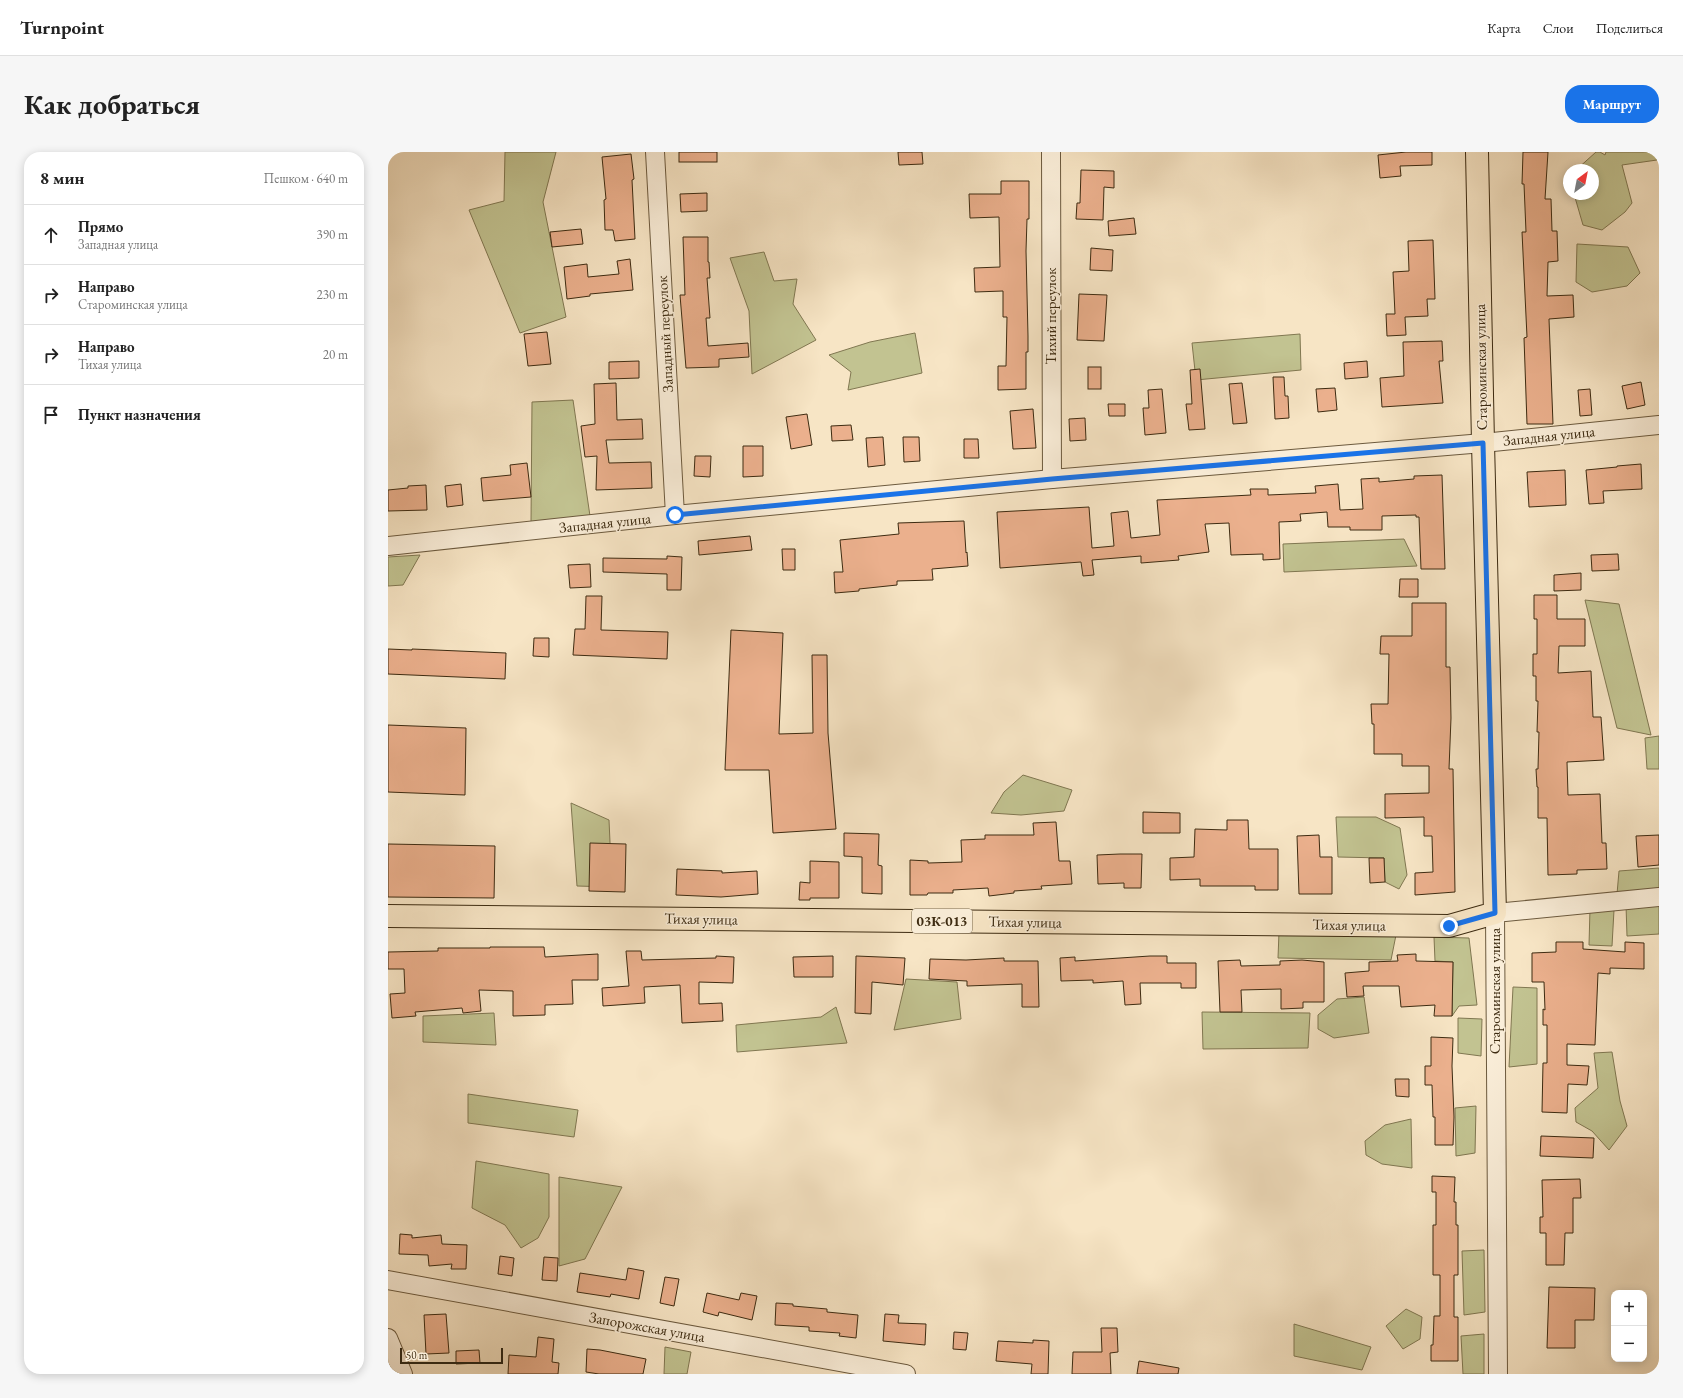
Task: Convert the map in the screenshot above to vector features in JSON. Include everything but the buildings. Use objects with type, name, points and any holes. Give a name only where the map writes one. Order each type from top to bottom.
[{"type":"main road","name":"Староминская улица","points":[[1477,152],[1495,913]]},
{"type":"main road","name":"Тихая улица","points":[[388,916],[1449,926],[1495,913]]},
{"type":"street","name":"Западный переулок","points":[[655,152],[675,515]]},
{"type":"street","name":"Тихий переулок","points":[[1051,152],[1052,479]]},
{"type":"street","name":"Западная улица","points":[[388,546],[675,515],[1052,479],[1483,443],[1659,425]]},
{"type":"street","name":"Тихая улица","points":[[1495,913],[1659,898]]},
{"type":"street","name":"Староминская улица","points":[[1495,913],[1498,1374]]},
{"type":"street","name":"Запорожская улица","points":[[388,1280],[906,1374]]},
{"type":"street","points":[[388,1338],[403,1374]]},
{"type":"green space","points":[[505,152],[556,152],[543,202],[566,317],[520,333],[469,210],[504,201]]},
{"type":"green space","points":[[1596,152],[1600,152],[1605,155],[1606,152],[1657,152],[1657,160],[1622,165],[1632,203],[1625,212],[1602,230],[1583,225],[1576,200],[1599,200],[1599,164],[1583,164]]},
{"type":"green space","points":[[1577,244],[1628,247],[1640,273],[1627,286],[1592,292],[1576,282]]},
{"type":"green space","points":[[764,252],[774,281],[797,279],[793,304],[816,340],[752,374],[749,311],[730,258]]},
{"type":"green space","points":[[915,333],[922,373],[848,390],[851,372],[829,355],[870,342]]},
{"type":"green space","points":[[1300,334],[1301,370],[1196,380],[1192,343]]},
{"type":"green space","points":[[573,400],[590,516],[531,522],[532,402]]},
{"type":"green space","points":[[1404,539],[1417,566],[1284,572],[1283,544]]},
{"type":"green space","points":[[420,555],[403,585],[388,586],[388,557]]},
{"type":"green space","points":[[1585,600],[1619,604],[1651,735],[1617,728]]},
{"type":"green space","points":[[1659,736],[1659,769],[1647,769],[1645,738]]},
{"type":"green space","points":[[1023,775],[1072,790],[1064,811],[1021,815],[991,813],[1004,792]]},
{"type":"green space","points":[[571,803],[609,820],[612,887],[577,886]]},
{"type":"green space","points":[[1336,817],[1376,817],[1400,828],[1407,875],[1399,889],[1385,882],[1384,858],[1338,857]]},
{"type":"green space","points":[[1659,868],[1659,891],[1617,894],[1619,871]]},
{"type":"green space","points":[[1659,903],[1659,934],[1627,936],[1626,905]]},
{"type":"green space","points":[[1590,909],[1614,910],[1612,946],[1589,945]]},
{"type":"green space","points":[[1279,932],[1396,935],[1391,960],[1278,958]]},
{"type":"green space","points":[[1434,937],[1469,938],[1477,1005],[1459,1006],[1452,1016],[1453,962],[1435,961]]},
{"type":"green space","points":[[906,979],[957,982],[961,1019],[894,1030]]},
{"type":"green space","points":[[1513,987],[1537,988],[1537,1064],[1509,1067]]},
{"type":"green space","points":[[1364,997],[1369,1033],[1334,1038],[1318,1029],[1318,1015],[1337,999]]},
{"type":"green space","points":[[836,1007],[847,1043],[737,1052],[736,1025],[821,1017]]},
{"type":"green space","points":[[1202,1012],[1310,1013],[1308,1048],[1203,1049]]},
{"type":"green space","points":[[494,1013],[496,1045],[423,1042],[423,1016]]},
{"type":"green space","points":[[1458,1018],[1482,1019],[1481,1056],[1458,1053]]},
{"type":"green space","points":[[1612,1052],[1620,1101],[1627,1126],[1609,1150],[1592,1131],[1576,1122],[1575,1108],[1598,1088],[1594,1053]]},
{"type":"green space","points":[[468,1094],[578,1110],[574,1137],[468,1123]]},
{"type":"green space","points":[[1476,1106],[1475,1153],[1456,1156],[1455,1108]]},
{"type":"green space","points":[[1411,1119],[1412,1168],[1382,1164],[1366,1155],[1365,1141],[1385,1125]]},
{"type":"green space","points":[[476,1161],[549,1174],[549,1217],[538,1238],[521,1248],[505,1225],[472,1208]]},
{"type":"green space","points":[[559,1177],[622,1187],[585,1259],[559,1266]]},
{"type":"green space","points":[[1484,1250],[1485,1312],[1464,1315],[1462,1251]]},
{"type":"green space","points":[[1406,1309],[1422,1317],[1420,1339],[1403,1349],[1386,1326]]},
{"type":"green space","points":[[1294,1324],[1371,1347],[1362,1370],[1294,1356]]},
{"type":"green space","points":[[1484,1334],[1484,1374],[1463,1374],[1461,1336]]},
{"type":"green space","points":[[665,1347],[691,1352],[687,1374],[664,1374]]},
{"type":"route","points":[[675,515],[1052,479],[1483,443],[1495,913],[1449,926]]}]
